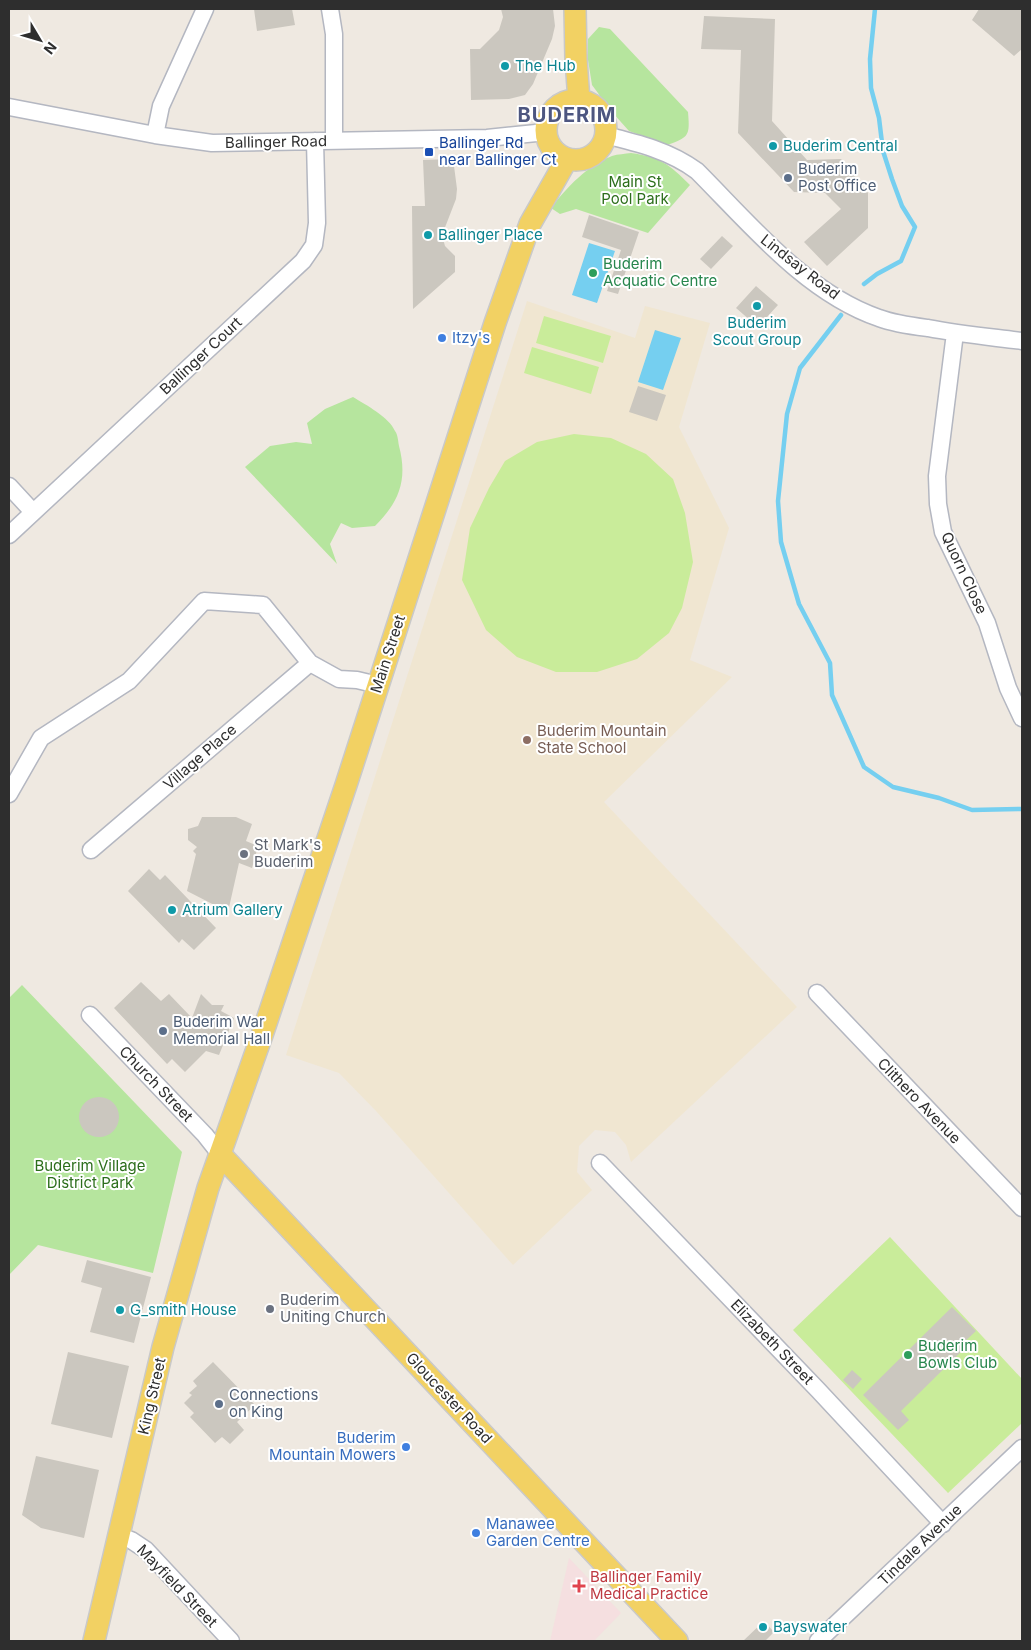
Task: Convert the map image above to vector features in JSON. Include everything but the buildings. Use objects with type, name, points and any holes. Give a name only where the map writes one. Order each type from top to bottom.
[{"type":"main road","points":[[575,9],[579,100]]},
{"type":"main road","points":[[579,100],[590,104],[601,114],[606,125],[602,146],[594,154],[578,160],[567,159],[558,154],[551,147],[546,132],[548,121],[558,107],[568,102],[579,100]]},
{"type":"main road","name":"Main Street","points":[[220,1154],[271,1011],[441,488],[524,241],[538,209],[567,159]]},
{"type":"main road","name":"King Street","points":[[94,1641],[164,1347],[208,1188],[220,1154]]},
{"type":"main road","name":"Gloucester Road","points":[[220,1154],[677,1641]]},
{"type":"street","points":[[155,135],[161,106],[206,9]]},
{"type":"street","points":[[330,9],[334,34],[334,141]]},
{"type":"street","name":"Ballinger Road","points":[[9,107],[155,135],[212,143],[488,138],[546,132]]},
{"type":"street","name":"Lindsay Road","points":[[605,135],[648,146],[669,154],[686,164],[696,171],[754,230],[790,262],[823,288],[860,310],[881,319],[904,324],[955,333],[1022,341]]},
{"type":"street","name":"Ballinger Court","points":[[9,534],[304,261],[314,245],[317,223],[315,141]]},
{"type":"street","name":"Quorn Close","points":[[955,333],[937,476],[938,504],[943,532],[987,623],[1008,688],[1022,718]]},
{"type":"street","points":[[9,486],[33,512]]},
{"type":"street","points":[[9,794],[42,738],[129,681],[204,601],[263,605],[310,663],[339,680],[357,680],[378,685]]},
{"type":"street","name":"Village Place","points":[[91,850],[310,663]]},
{"type":"street","name":"Clithero Avenue","points":[[817,994],[1022,1208]]},
{"type":"street","name":"Church Street","points":[[90,1014],[205,1135],[220,1154]]},
{"type":"street","name":"Elizabeth Street","points":[[600,1163],[943,1524]]},
{"type":"street","name":"Tindale Avenue","points":[[818,1641],[1022,1448]]},
{"type":"street","name":"Mayfield Street","points":[[119,1536],[130,1540],[146,1550],[231,1641]]},
{"type":"shaded area","name":"Buderim Mountain State School","points":[[527,301],[635,338],[645,306],[710,323],[679,427],[729,528],[690,660],[732,677],[604,802],[797,1007],[631,1162],[626,1145],[615,1132],[595,1130],[579,1146],[577,1172],[592,1190],[513,1265],[376,1111],[339,1073],[286,1055]]},
{"type":"shaded area","name":"Ballinger Family Medical Practice","points":[[569,1558],[621,1613],[594,1641],[550,1641]]},
{"type":"green space","points":[[599,27],[610,29],[688,112],[688,131],[680,140],[667,145],[629,131],[592,85],[588,60],[588,39]]},
{"type":"green space","name":"Main St Pool Park","points":[[631,153],[657,159],[676,172],[690,185],[648,233],[576,209],[560,214],[551,208],[571,185],[594,165],[612,156]]},
{"type":"green space","points":[[544,316],[611,336],[603,363],[536,343]]},
{"type":"green space","points":[[532,347],[599,367],[591,394],[524,373]]},
{"type":"green space","points":[[353,397],[383,416],[392,426],[398,438],[402,458],[402,480],[396,499],[375,526],[352,528],[341,523],[330,544],[337,564],[245,467],[270,446],[296,442],[312,444],[307,423],[325,409]]},
{"type":"green space","points":[[574,434],[611,438],[646,454],[673,479],[685,513],[693,562],[682,608],[669,633],[637,659],[597,672],[556,672],[517,657],[486,630],[462,580],[470,528],[489,488],[505,461],[537,442]]},
{"type":"green space","name":"Buderim Village District Park","points":[[22,985],[182,1152],[153,1273],[38,1245],[9,1275],[9,998]]},
{"type":"green space","name":"Buderim Bowls Club","points":[[890,1237],[1022,1379],[1022,1423],[948,1493],[793,1330]]},
{"type":"water","name":"Buderim Acquatic Centre","points":[[589,243],[615,251],[597,303],[572,295]]},
{"type":"water","points":[[655,330],[681,338],[663,390],[638,382]]},
{"type":"waterway","points":[[864,284],[877,274],[901,261],[915,227],[902,206],[883,151],[879,118],[871,88],[870,59],[875,9]]},
{"type":"waterway","points":[[841,315],[800,368],[787,414],[778,501],[781,542],[799,604],[830,663],[832,695],[864,767],[893,787],[939,798],[972,810],[1022,809]]},
{"type":"place","name":"The Hub","points":[[505,66]]},
{"type":"place","name":"Buderim Central","points":[[773,146]]},
{"type":"place","name":"Ballinger Rd near Ballinger Ct","points":[[429,152]]},
{"type":"place","name":"Buderim Post Office","points":[[788,178]]},
{"type":"place","name":"Ballinger Place","points":[[428,235]]},
{"type":"place","name":"Buderim Acquatic Centre","points":[[593,273]]},
{"type":"place","name":"Buderim Scout Group","points":[[757,306]]},
{"type":"place","name":"Itzy's","points":[[442,338]]},
{"type":"place","name":"Buderim Mountain State School","points":[[527,740]]},
{"type":"place","name":"St Mark's Buderim","points":[[244,854]]},
{"type":"place","name":"Atrium Gallery","points":[[172,910]]},
{"type":"place","name":"Buderim War Memorial Hall","points":[[163,1031]]},
{"type":"place","name":"Buderim Uniting Church","points":[[270,1309]]},
{"type":"place","name":"G_smith House","points":[[120,1310]]},
{"type":"place","name":"Buderim Bowls Club","points":[[908,1355]]},
{"type":"place","name":"Connections on King","points":[[219,1404]]},
{"type":"place","name":"Buderim Mountain Mowers","points":[[406,1447]]},
{"type":"place","name":"Manawee Garden Centre","points":[[476,1533]]},
{"type":"place","name":"Ballinger Family Medical Practice","points":[[579,1586]]},
{"type":"place","name":"Bayswater","points":[[763,1627]]},
{"type":"district","name":"BUDERIM","points":[[567,115]]}]
